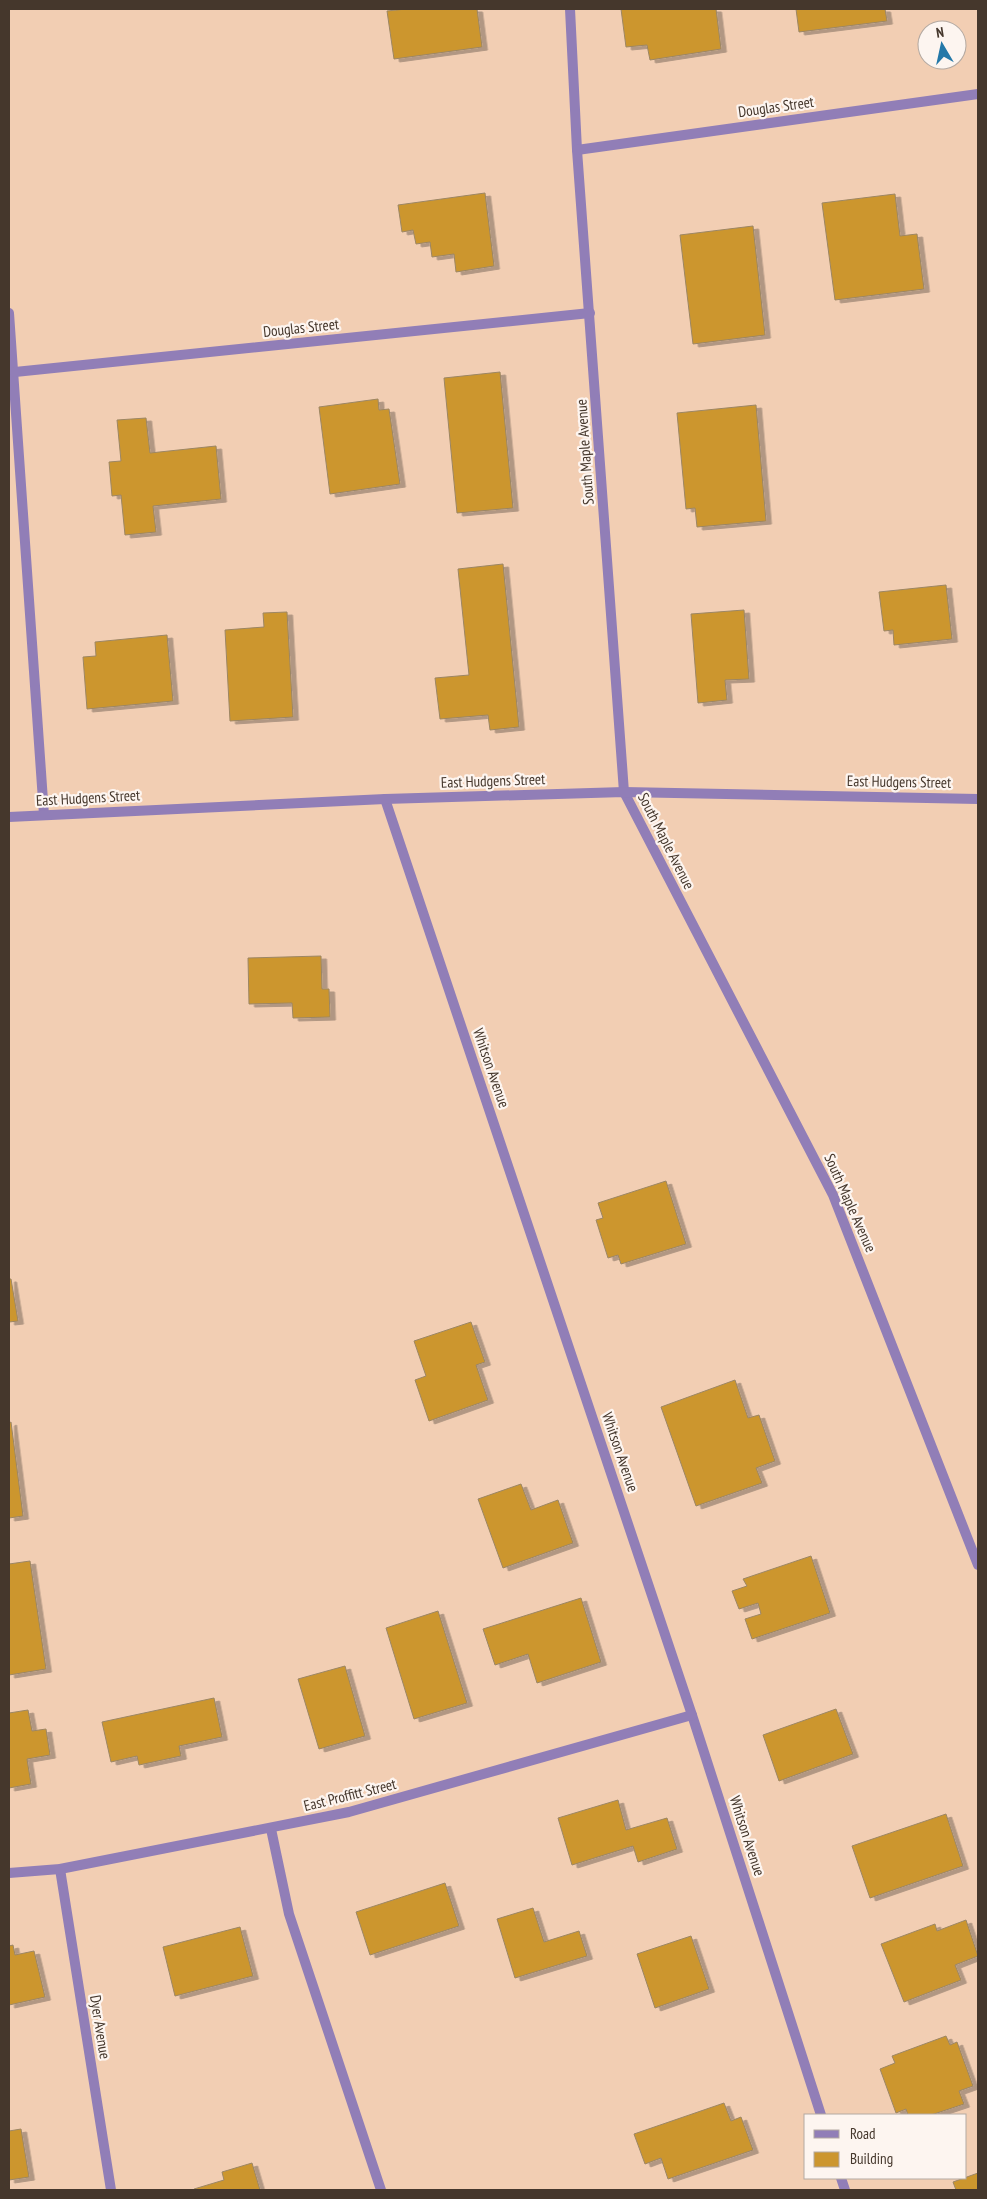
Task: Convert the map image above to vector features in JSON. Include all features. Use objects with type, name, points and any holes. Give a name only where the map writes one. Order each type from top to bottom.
[{"type":"street","name":"South Maple Avenue","points":[[570,9],[577,150],[624,792],[833,1195],[978,1565]]},
{"type":"street","name":"Douglas Street","points":[[577,150],[978,94]]},
{"type":"street","points":[[9,313],[15,372],[44,815]]},
{"type":"street","name":"Douglas Street","points":[[15,372],[590,313]]},
{"type":"street","name":"East Hudgens Street","points":[[9,817],[385,800],[624,792],[978,799]]},
{"type":"street","name":"Whitson Avenue","points":[[385,800],[692,1714],[821,2114]]},
{"type":"street","name":"East Proffitt Street","points":[[9,1873],[60,1870],[349,1812],[692,1714]]},
{"type":"street","points":[[271,1829],[289,1914],[381,2190]]},
{"type":"street","name":"Dyer Avenue","points":[[60,1870],[111,2190]]},
{"type":"building","points":[[406,9],[477,9],[482,47],[394,59],[387,11]]},
{"type":"building","points":[[621,9],[716,9],[721,49],[650,60],[647,45],[626,47]]},
{"type":"building","points":[[796,9],[885,9],[887,21],[799,32]]},
{"type":"building","points":[[485,193],[494,266],[456,272],[454,254],[432,257],[430,242],[416,244],[413,230],[402,232],[398,205]]},
{"type":"building","points":[[895,194],[900,236],[917,234],[924,289],[835,300],[822,203]]},
{"type":"building","points":[[753,226],[765,335],[693,344],[680,235]]},
{"type":"building","points":[[500,372],[513,508],[457,513],[444,378]]},
{"type":"building","points":[[378,399],[379,410],[389,409],[400,484],[330,494],[319,407]]},
{"type":"building","points":[[756,405],[766,521],[697,527],[695,508],[686,509],[677,413]]},
{"type":"building","points":[[146,418],[150,453],[216,446],[221,499],[153,506],[156,532],[125,535],[121,495],[112,496],[109,462],[121,461],[117,420]]},
{"type":"building","points":[[503,564],[519,727],[490,730],[488,715],[440,719],[435,678],[469,675],[458,569]]},
{"type":"building","points":[[946,585],[952,639],[894,645],[893,630],[884,631],[879,592]]},
{"type":"building","points":[[744,610],[749,679],[725,680],[727,700],[698,703],[691,614]]},
{"type":"building","points":[[287,612],[293,717],[230,721],[225,630],[264,627],[263,613]]},
{"type":"building","points":[[167,635],[173,701],[87,709],[83,657],[96,656],[95,642]]},
{"type":"building","points":[[321,956],[322,989],[329,989],[330,1017],[293,1018],[292,1003],[249,1004],[248,958]]},
{"type":"building","points":[[666,1181],[686,1244],[621,1264],[618,1255],[608,1258],[596,1220],[603,1218],[598,1203]]},
{"type":"building","points":[[9,1279],[11,1279],[18,1321],[9,1322]]},
{"type":"building","points":[[471,1322],[485,1362],[476,1365],[488,1400],[429,1421],[415,1380],[426,1376],[414,1341]]},
{"type":"building","points":[[735,1380],[748,1418],[759,1415],[775,1461],[756,1468],[762,1483],[696,1506],[661,1407]]},
{"type":"building","points":[[11,1422],[23,1516],[9,1518],[9,1423]]},
{"type":"building","points":[[521,1484],[531,1510],[558,1500],[573,1543],[503,1568],[478,1499]]},
{"type":"building","points":[[811,1556],[830,1613],[752,1639],[745,1619],[761,1614],[758,1603],[739,1609],[732,1591],[747,1586],[743,1579]]},
{"type":"building","points":[[30,1561],[46,1669],[9,1675],[9,1564]]},
{"type":"building","points":[[581,1598],[601,1662],[537,1683],[528,1654],[495,1665],[483,1629]]},
{"type":"building","points":[[438,1611],[467,1703],[414,1719],[386,1628]]},
{"type":"building","points":[[345,1666],[365,1736],[319,1749],[298,1679]]},
{"type":"building","points":[[214,1698],[222,1737],[179,1746],[181,1756],[139,1765],[137,1756],[111,1762],[102,1722]]},
{"type":"building","points":[[836,1709],[853,1754],[779,1781],[763,1735]]},
{"type":"building","points":[[28,1710],[32,1731],[46,1729],[50,1755],[27,1759],[31,1784],[9,1788],[9,1713]]},
{"type":"building","points":[[618,1800],[626,1830],[667,1818],[677,1849],[638,1862],[633,1846],[572,1865],[558,1818]]},
{"type":"building","points":[[946,1814],[963,1866],[870,1898],[852,1846]]},
{"type":"building","points":[[445,1883],[459,1926],[370,1955],[356,1912]]},
{"type":"building","points":[[533,1908],[544,1942],[579,1931],[587,1956],[515,1978],[497,1919]]},
{"type":"building","points":[[966,1920],[978,1956],[955,1965],[961,1980],[904,2002],[881,1944],[935,1924],[937,1931]]},
{"type":"building","points":[[240,1927],[253,1976],[175,1996],[163,1947]]},
{"type":"building","points":[[691,1936],[709,1989],[655,2008],[637,1954]]},
{"type":"building","points":[[13,1945],[15,1955],[34,1951],[45,1997],[9,2005],[9,1946]]},
{"type":"building","points":[[946,2036],[950,2045],[957,2042],[973,2086],[959,2091],[964,2104],[934,2114],[908,2114],[906,2109],[896,2113],[880,2069],[895,2063],[892,2056]]},
{"type":"building","points":[[724,2103],[731,2121],[741,2117],[753,2150],[668,2179],[661,2158],[645,2164],[634,2134]]},
{"type":"building","points":[[21,2129],[29,2177],[9,2180],[9,2131]]},
{"type":"building","points":[[252,2163],[260,2190],[194,2189],[224,2180],[222,2172]]},
{"type":"building","points":[[978,2173],[978,2190],[956,2190],[953,2182],[967,2179],[967,2177]]}]
